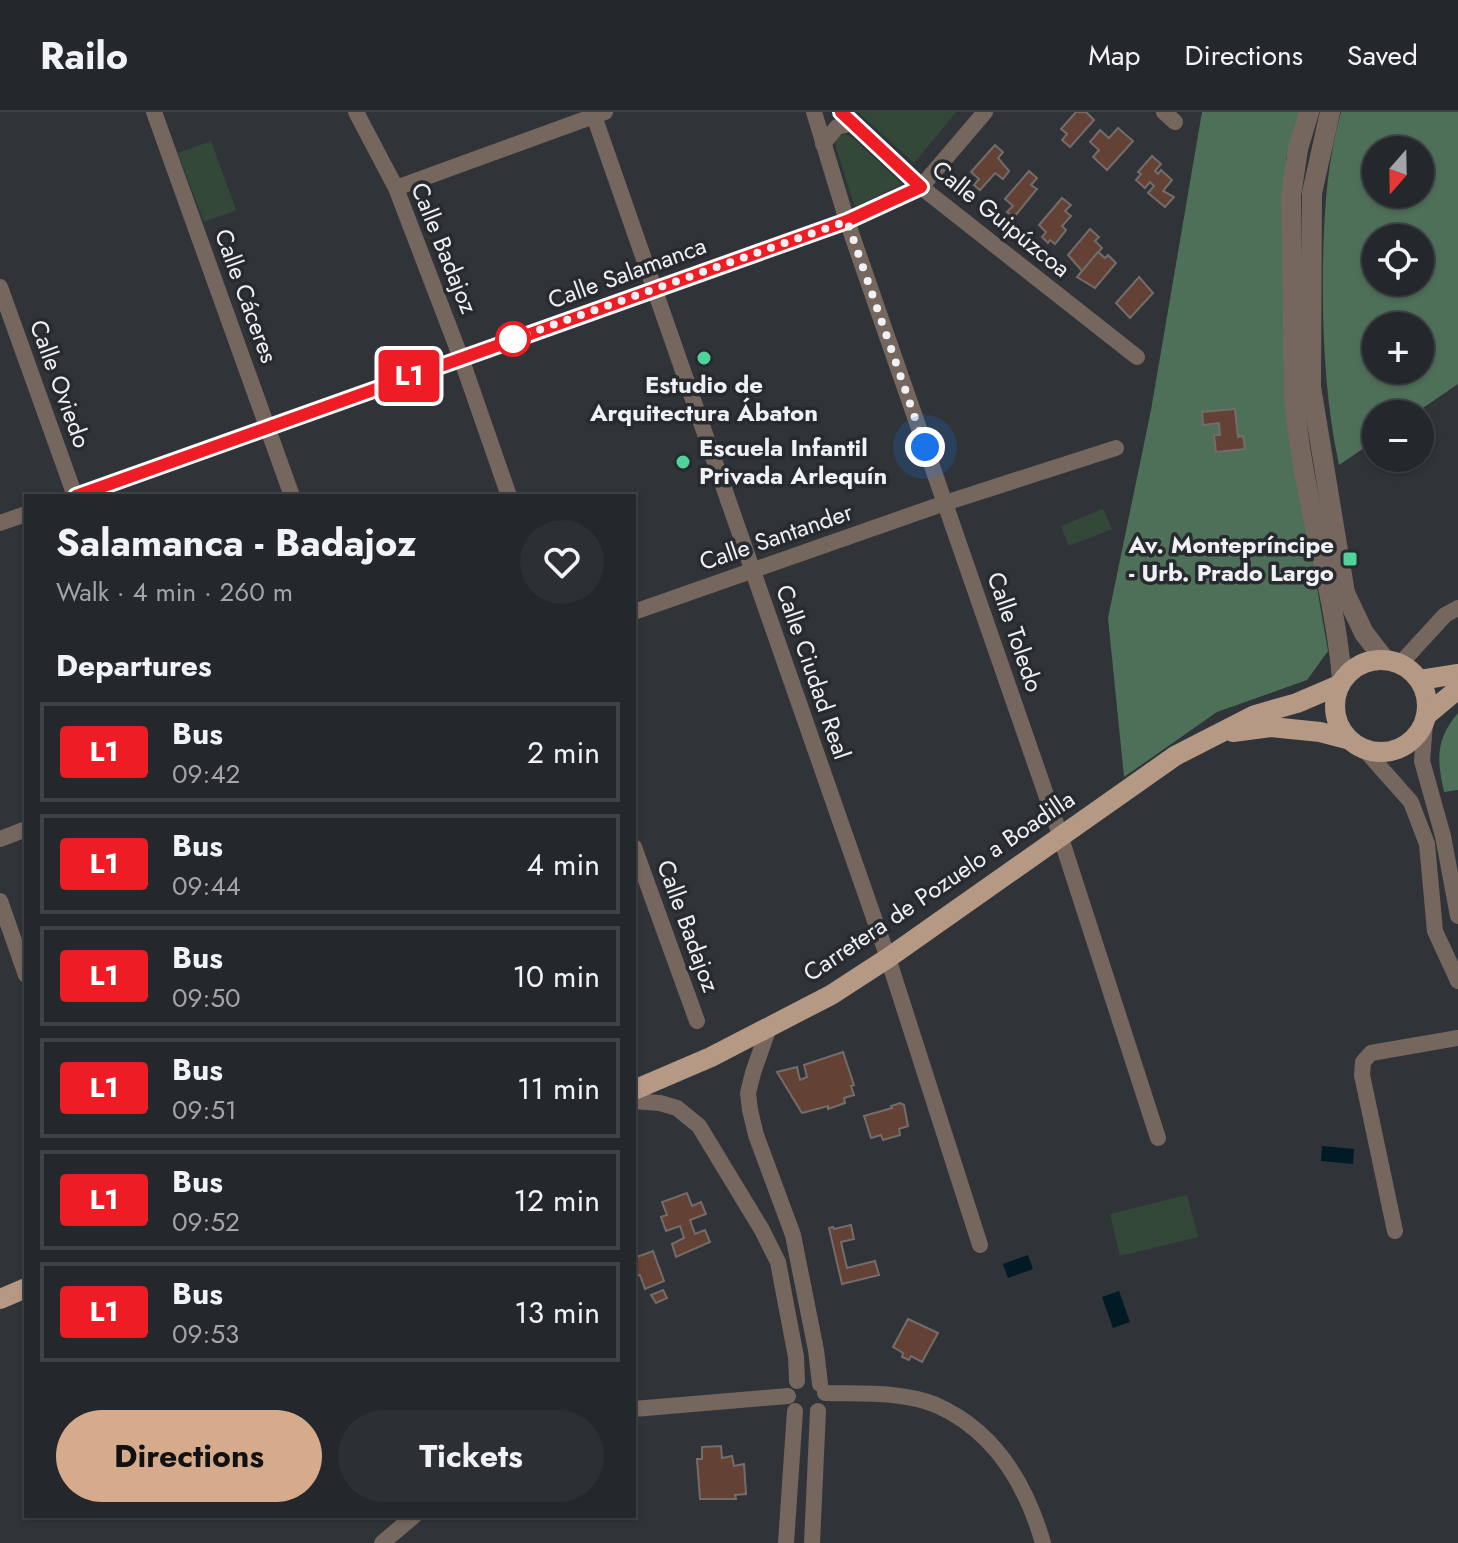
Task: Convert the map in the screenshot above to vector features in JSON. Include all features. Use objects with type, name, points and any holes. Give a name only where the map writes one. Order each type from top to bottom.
[{"type":"main road","points":[[1426,719],[1427,696],[1420,680],[1393,662],[1361,664],[1341,682],[1334,704],[1337,723],[1347,739],[1365,750],[1383,753],[1401,749],[1416,738],[1426,719],[1458,689]]},
{"type":"main road","points":[[1420,680],[1458,674]]},
{"type":"main road","name":"Carretera de Pozuelo a Boadilla","points":[[636,1089],[711,1057],[831,995],[1175,756],[1255,715],[1297,703],[1341,682]]},
{"type":"main road","name":"Carretera de Pozuelo a Boadilla","points":[[1222,734],[1271,727],[1320,732],[1347,739]]},
{"type":"main road","points":[[0,1299],[24,1289]]},
{"type":"street","name":"Calle Cáceres","points":[[154,112],[291,494]]},
{"type":"street","name":"Calle Badajoz","points":[[356,112],[396,188],[461,358],[508,494]]},
{"type":"street","name":"Calle Toledo","points":[[814,112],[847,221],[1060,835],[1158,1138]]},
{"type":"street","points":[[921,187],[985,112]]},
{"type":"street","points":[[1309,112],[1298,149],[1291,196],[1294,403],[1321,562],[1338,631],[1341,682]]},
{"type":"street","points":[[1330,112],[1312,193],[1311,387],[1345,593],[1364,633],[1393,662],[1445,615],[1458,608]]},
{"type":"street","points":[[396,188],[600,114]]},
{"type":"street","name":"Calle Ciudad Real","points":[[600,114],[654,288],[888,958],[980,1245]]},
{"type":"street","points":[[823,144],[847,118]]},
{"type":"street","name":"Calle Guipúzcoa","points":[[847,118],[921,187],[1137,357]]},
{"type":"street","name":"Calle Salamanca","points":[[81,494],[847,221],[921,187]]},
{"type":"street","name":"Calle Oviedo","points":[[0,287],[74,494]]},
{"type":"street","name":"Calle Santander","points":[[636,611],[945,503],[1116,448]]},
{"type":"street","points":[[0,523],[24,515]]},
{"type":"street","points":[[1426,719],[1422,761],[1443,836],[1458,916]]},
{"type":"street","points":[[1365,750],[1411,802],[1427,844],[1435,931],[1458,981]]},
{"type":"street","points":[[0,839],[24,830]]},
{"type":"street","name":"Calle Badajoz","points":[[636,853],[697,1021]]},
{"type":"street","points":[[0,901],[24,969]]},
{"type":"street","points":[[636,1409],[792,1403],[811,1414],[823,1406],[816,1350],[793,1235],[756,1135],[750,1110],[748,1093],[769,1027]]},
{"type":"street","points":[[1395,1231],[1362,1075],[1363,1062],[1371,1053],[1458,1038]]},
{"type":"street","points":[[636,1101],[677,1108],[699,1126],[762,1230],[778,1262],[796,1357],[797,1381]]},
{"type":"street","points":[[786,1543],[791,1387],[797,1381],[813,1379],[822,1388],[898,1396],[935,1405],[975,1429],[999,1452],[1020,1481],[1043,1543]]},
{"type":"street","points":[[812,1543],[818,1411]]},
{"type":"street","points":[[382,1543],[412,1518]]},
{"type":"green space","points":[[858,112],[956,112],[914,163]]},
{"type":"green space","points":[[1202,112],[1301,112],[1286,159],[1288,420],[1328,651],[1307,680],[1217,712],[1124,777],[1108,618],[1151,410]]},
{"type":"green space","points":[[1341,112],[1458,112],[1458,384],[1434,400],[1362,400],[1362,449],[1339,465],[1324,340],[1323,245],[1329,168]]},
{"type":"green space","points":[[845,134],[902,184],[855,207],[836,148],[835,138]]},
{"type":"green space","points":[[211,141],[236,210],[204,222],[178,153]]},
{"type":"green space","points":[[1103,509],[1112,529],[1069,546],[1061,526]]},
{"type":"green space","points":[[1458,713],[1458,790],[1444,792],[1440,751],[1445,732]]},
{"type":"green space","points":[[1187,1195],[1198,1237],[1120,1256],[1110,1214]]},
{"type":"water","points":[[1322,1146],[1354,1149],[1353,1164],[1321,1161]]},
{"type":"water","points":[[1028,1255],[1033,1269],[1008,1278],[1003,1264]]},
{"type":"water","points":[[1119,1291],[1130,1322],[1113,1328],[1102,1297]]},
{"type":"building","points":[[1076,112],[1086,112],[1094,120],[1070,147],[1062,140],[1067,134],[1061,129]]},
{"type":"building","points":[[1118,128],[1133,141],[1107,170],[1093,157],[1099,150],[1090,142],[1100,130],[1109,138]]},
{"type":"building","points":[[995,145],[1003,152],[998,158],[1009,171],[1003,179],[995,173],[980,190],[974,185],[979,179],[971,172]]},
{"type":"building","points":[[1152,156],[1161,164],[1155,171],[1158,174],[1161,170],[1172,180],[1163,191],[1174,197],[1165,207],[1148,193],[1154,186],[1150,182],[1145,188],[1136,180],[1141,174],[1138,172]]},
{"type":"building","points":[[1029,171],[1037,178],[1031,185],[1037,189],[1014,217],[1007,212],[1013,206],[1005,199]]},
{"type":"building","points":[[1062,198],[1071,205],[1065,211],[1071,216],[1062,226],[1066,230],[1055,244],[1050,240],[1048,243],[1042,237],[1046,232],[1039,225]]},
{"type":"building","points":[[1090,229],[1099,237],[1095,241],[1102,248],[1082,271],[1068,255]]},
{"type":"building","points":[[1098,252],[1105,258],[1108,255],[1116,263],[1095,288],[1077,277]]},
{"type":"building","points":[[1139,277],[1153,293],[1130,318],[1116,303]]},
{"type":"building","points":[[1235,409],[1238,437],[1243,436],[1245,449],[1216,452],[1214,435],[1220,435],[1219,423],[1203,425],[1202,412]]},
{"type":"building","points":[[843,1052],[854,1085],[851,1086],[854,1095],[844,1098],[845,1103],[828,1109],[828,1106],[802,1113],[777,1072],[797,1067],[800,1080],[807,1077],[804,1065]]},
{"type":"building","points":[[900,1103],[904,1105],[908,1126],[899,1129],[900,1135],[883,1140],[881,1135],[871,1138],[864,1116]]},
{"type":"building","points":[[687,1193],[692,1206],[701,1202],[706,1214],[690,1220],[695,1234],[705,1230],[710,1242],[676,1257],[672,1244],[684,1238],[680,1226],[666,1231],[661,1217],[667,1215],[662,1202]]},
{"type":"building","points":[[851,1225],[854,1239],[841,1242],[847,1268],[875,1261],[879,1275],[842,1284],[829,1228]]},
{"type":"building","points":[[653,1251],[664,1281],[645,1289],[640,1275],[636,1276],[636,1257]]},
{"type":"building","points":[[663,1290],[667,1298],[656,1303],[651,1295]]},
{"type":"building","points":[[908,1319],[938,1333],[922,1362],[911,1356],[909,1360],[902,1357],[903,1353],[893,1347]]},
{"type":"building","points":[[721,1446],[722,1458],[732,1456],[734,1466],[744,1464],[746,1494],[735,1495],[736,1499],[700,1499],[697,1459],[702,1459],[702,1447]]},
{"type":"bus line","name":"L1","points":[[81,494],[847,221],[921,187],[841,112]]},
{"type":"place","name":"Estudio de Arquitectura Ábaton","points":[[704,358]]},
{"type":"place","name":"Escuela Infantil Privada Arlequín","points":[[683,462]]},
{"type":"place","name":"Av. Montepríncipe - Urb. Prado Largo","points":[[1350,559]]},
{"type":"route","points":[[513,339],[847,221],[925,447]]}]
